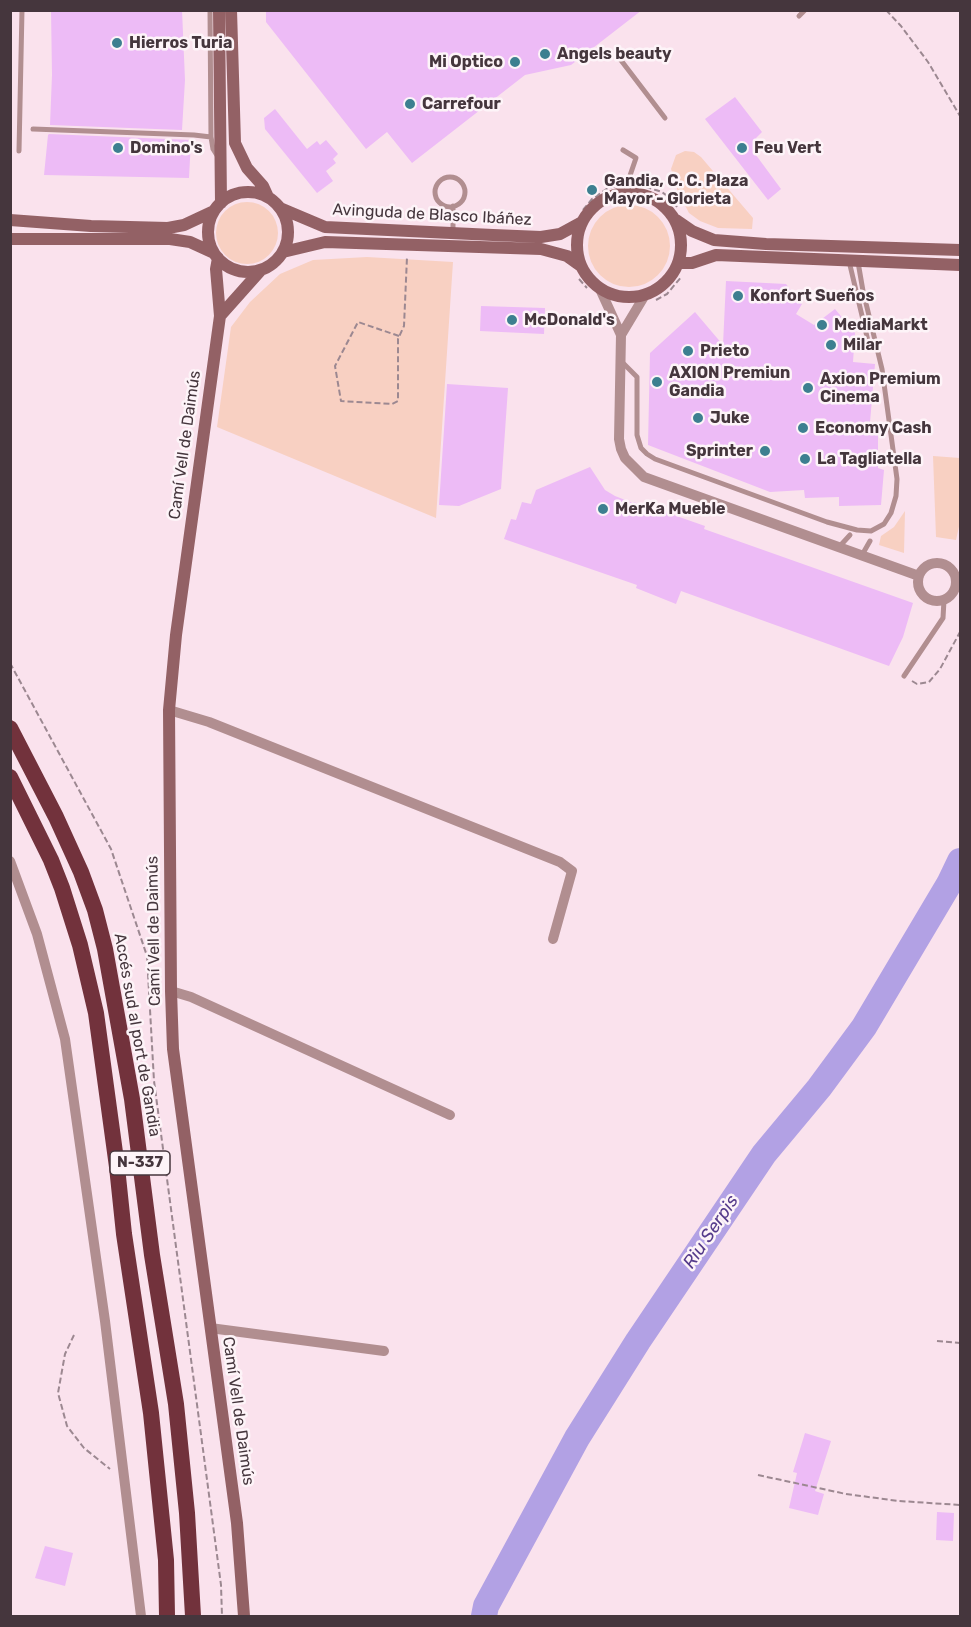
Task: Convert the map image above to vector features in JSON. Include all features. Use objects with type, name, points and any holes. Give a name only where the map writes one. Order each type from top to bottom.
[{"type":"highway","name":"Accés sud al port de Gandia","points":[[10,729],[56,816],[81,872],[95,910],[105,949],[132,1099],[152,1255],[176,1404],[187,1513],[193,1617]]},
{"type":"highway","name":"N-337","points":[[10,777],[62,888],[80,945],[96,1013],[124,1234],[151,1413],[166,1560],[166,1617]]},
{"type":"main road","points":[[216,255],[208,232],[217,207],[221,162],[219,10]]},
{"type":"main road","points":[[231,10],[235,143],[247,168],[263,186],[268,198]]},
{"type":"main road","points":[[10,220],[91,226],[168,228],[184,225],[232,196],[244,192],[256,193],[268,198],[280,208],[286,218],[288,230],[283,252],[270,265],[251,272],[228,267],[216,255],[190,242],[170,239],[10,239]]},
{"type":"main road","points":[[624,193],[646,195],[664,206],[674,218],[681,240],[678,263],[671,277],[659,288],[645,295],[630,298],[614,296],[600,289],[589,279],[581,266],[577,251],[582,222],[593,208],[607,198],[624,193]]},
{"type":"main road","name":"Avinguda de Blasco Ibáñez","points":[[280,208],[325,227],[541,237],[560,234],[582,222]]},
{"type":"main road","points":[[674,218],[692,231],[714,240],[766,244],[960,250]]},
{"type":"main road","name":"Avinguda de Blasco Ibáñez","points":[[283,252],[325,242],[541,249],[567,256],[581,266]]},
{"type":"main road","name":"Camí Vell de Daimús","points":[[216,255],[220,316],[182,589],[169,710],[171,991],[173,1049],[237,1523],[244,1617]]},
{"type":"main road","points":[[678,263],[692,263],[716,255],[960,265]]},
{"type":"main road","points":[[220,316],[262,269]]},
{"type":"street","points":[[600,289],[621,335],[619,439],[621,449],[625,458],[644,477],[919,576]]},
{"type":"street","points":[[621,335],[645,295]]},
{"type":"street","points":[[940,563],[951,569],[956,586],[944,600],[932,601],[922,594],[918,582],[919,576],[924,568],[940,563]]},
{"type":"street","points":[[169,710],[209,722],[560,862],[572,871],[553,939]]},
{"type":"street","points":[[10,861],[38,934],[64,1039],[125,1477],[141,1617]]},
{"type":"street","points":[[171,991],[191,997],[450,1116]]},
{"type":"street","points":[[210,1328],[384,1351]]},
{"type":"lane","points":[[19,151],[22,10]]},
{"type":"lane","points":[[210,10],[211,137],[213,149],[221,162]]},
{"type":"lane","points":[[799,16],[805,10]]},
{"type":"lane","points":[[620,60],[664,118]]},
{"type":"lane","points":[[33,129],[211,137]]},
{"type":"lane","points":[[623,150],[636,158],[624,193]]},
{"type":"lane","points":[[445,177],[458,179],[465,190],[463,199],[453,206],[441,204],[436,197],[436,186],[445,177]]},
{"type":"lane","points":[[453,206],[453,232]]},
{"type":"lane","points":[[853,260],[848,266],[868,341]]},
{"type":"lane","points":[[621,360],[637,377],[637,435],[641,448],[647,454],[655,459],[828,522],[857,530],[871,531],[884,524],[891,513],[896,496],[897,479],[882,369],[853,260]]},
{"type":"lane","points":[[838,547],[850,535]]},
{"type":"lane","points":[[862,555],[870,541]]},
{"type":"lane","points":[[904,676],[944,618],[944,600]]},
{"type":"path","points":[[886,10],[928,62],[960,116]]},
{"type":"path","points":[[399,336],[358,322],[335,366],[341,401],[392,404],[398,401],[399,336],[404,326],[407,254]]},
{"type":"path","points":[[904,676],[917,684],[929,682],[940,669],[960,632]]},
{"type":"path","points":[[74,1335],[65,1354],[58,1393],[67,1426],[104,1466],[125,1477]]},
{"type":"path","points":[[937,1341],[960,1343]]},
{"type":"path","points":[[758,1475],[846,1494],[899,1501],[960,1505]]},
{"type":"shaded area","points":[[685,151],[694,152],[701,157],[753,218],[752,229],[718,228],[700,221],[689,213],[678,192],[671,169],[676,155]]},
{"type":"shaded area","points":[[247,202],[264,207],[269,211],[273,216],[278,233],[273,250],[269,255],[264,259],[247,264],[230,259],[225,255],[221,250],[216,233],[221,216],[225,211],[230,207]]},
{"type":"shaded area","points":[[629,205],[645,208],[658,217],[667,230],[670,246],[667,262],[658,275],[645,284],[629,287],[613,284],[600,275],[591,262],[588,246],[591,230],[600,217],[613,208]]},
{"type":"shaded area","points":[[367,257],[453,262],[436,518],[217,427],[231,327],[250,302],[280,274],[313,260]]},
{"type":"shaded area","points":[[933,456],[960,458],[960,522],[956,540],[936,537]]},
{"type":"shaded area","points":[[905,511],[904,553],[879,545],[881,536],[894,527]]},
{"type":"building","points":[[51,10],[182,10],[185,80],[182,130],[50,125]]},
{"type":"building","name":"Carrefour","points":[[266,10],[642,10],[571,65],[525,75],[412,163],[387,132],[366,149],[266,22]]},
{"type":"building","name":"Feu Vert","points":[[735,97],[762,132],[756,138],[761,145],[753,151],[781,189],[768,200],[705,119]]},
{"type":"building","points":[[275,109],[307,149],[317,141],[320,145],[326,140],[338,154],[333,159],[336,163],[326,171],[333,181],[317,193],[265,129],[264,118]]},
{"type":"building","points":[[49,134],[191,140],[189,178],[44,175]]},
{"type":"building","points":[[726,281],[786,284],[802,304],[796,314],[814,325],[835,309],[855,333],[853,362],[875,364],[869,434],[878,434],[878,468],[884,470],[881,505],[839,506],[839,497],[805,498],[804,490],[770,492],[648,445],[650,353],[695,312],[723,345]]},
{"type":"building","name":"McDonald's","points":[[481,306],[545,308],[544,334],[480,331]]},
{"type":"building","points":[[447,384],[508,388],[501,489],[459,506],[439,505]]},
{"type":"building","points":[[590,467],[605,490],[615,496],[663,515],[665,512],[705,526],[704,529],[913,603],[903,637],[889,666],[681,591],[676,604],[636,588],[637,585],[504,539],[511,519],[516,520],[522,502],[531,504],[536,490]]},
{"type":"building","points":[[805,1433],[831,1441],[815,1491],[824,1494],[818,1515],[789,1508],[797,1473],[793,1472]]},
{"type":"building","points":[[937,1512],[954,1513],[953,1541],[936,1540]]},
{"type":"building","points":[[45,1546],[73,1553],[65,1586],[35,1578]]},
{"type":"waterway","name":"Riu Serpis","points":[[484,1616],[486,1606],[577,1438],[638,1341],[764,1154],[819,1088],[864,1027],[949,884],[960,861]]},
{"type":"place","name":"Hierros Turia","points":[[117,43]]},
{"type":"place","name":"Angels beauty","points":[[545,54]]},
{"type":"place","name":"Mi Optico","points":[[515,62]]},
{"type":"place","name":"Carrefour","points":[[410,104]]},
{"type":"place","name":"Domino's","points":[[118,148]]},
{"type":"place","name":"Feu Vert","points":[[742,148]]},
{"type":"place","name":"Gandia, C. C. Plaza Mayor - Glorieta","points":[[592,190]]},
{"type":"place","name":"Konfort Sueños","points":[[738,296]]},
{"type":"place","name":"McDonald's","points":[[512,320]]},
{"type":"place","name":"MediaMarkt","points":[[822,325]]},
{"type":"place","name":"Milar","points":[[831,345]]},
{"type":"place","name":"Prieto","points":[[688,351]]},
{"type":"place","name":"AXION Premiun Gandia","points":[[657,382]]},
{"type":"place","name":"Axion Premium Cinema","points":[[808,388]]},
{"type":"place","name":"Juke","points":[[698,418]]},
{"type":"place","name":"Economy Cash","points":[[803,428]]},
{"type":"place","name":"Sprinter","points":[[765,451]]},
{"type":"place","name":"La Tagliatella","points":[[805,459]]},
{"type":"place","name":"MerKa Mueble","points":[[603,509]]}]
